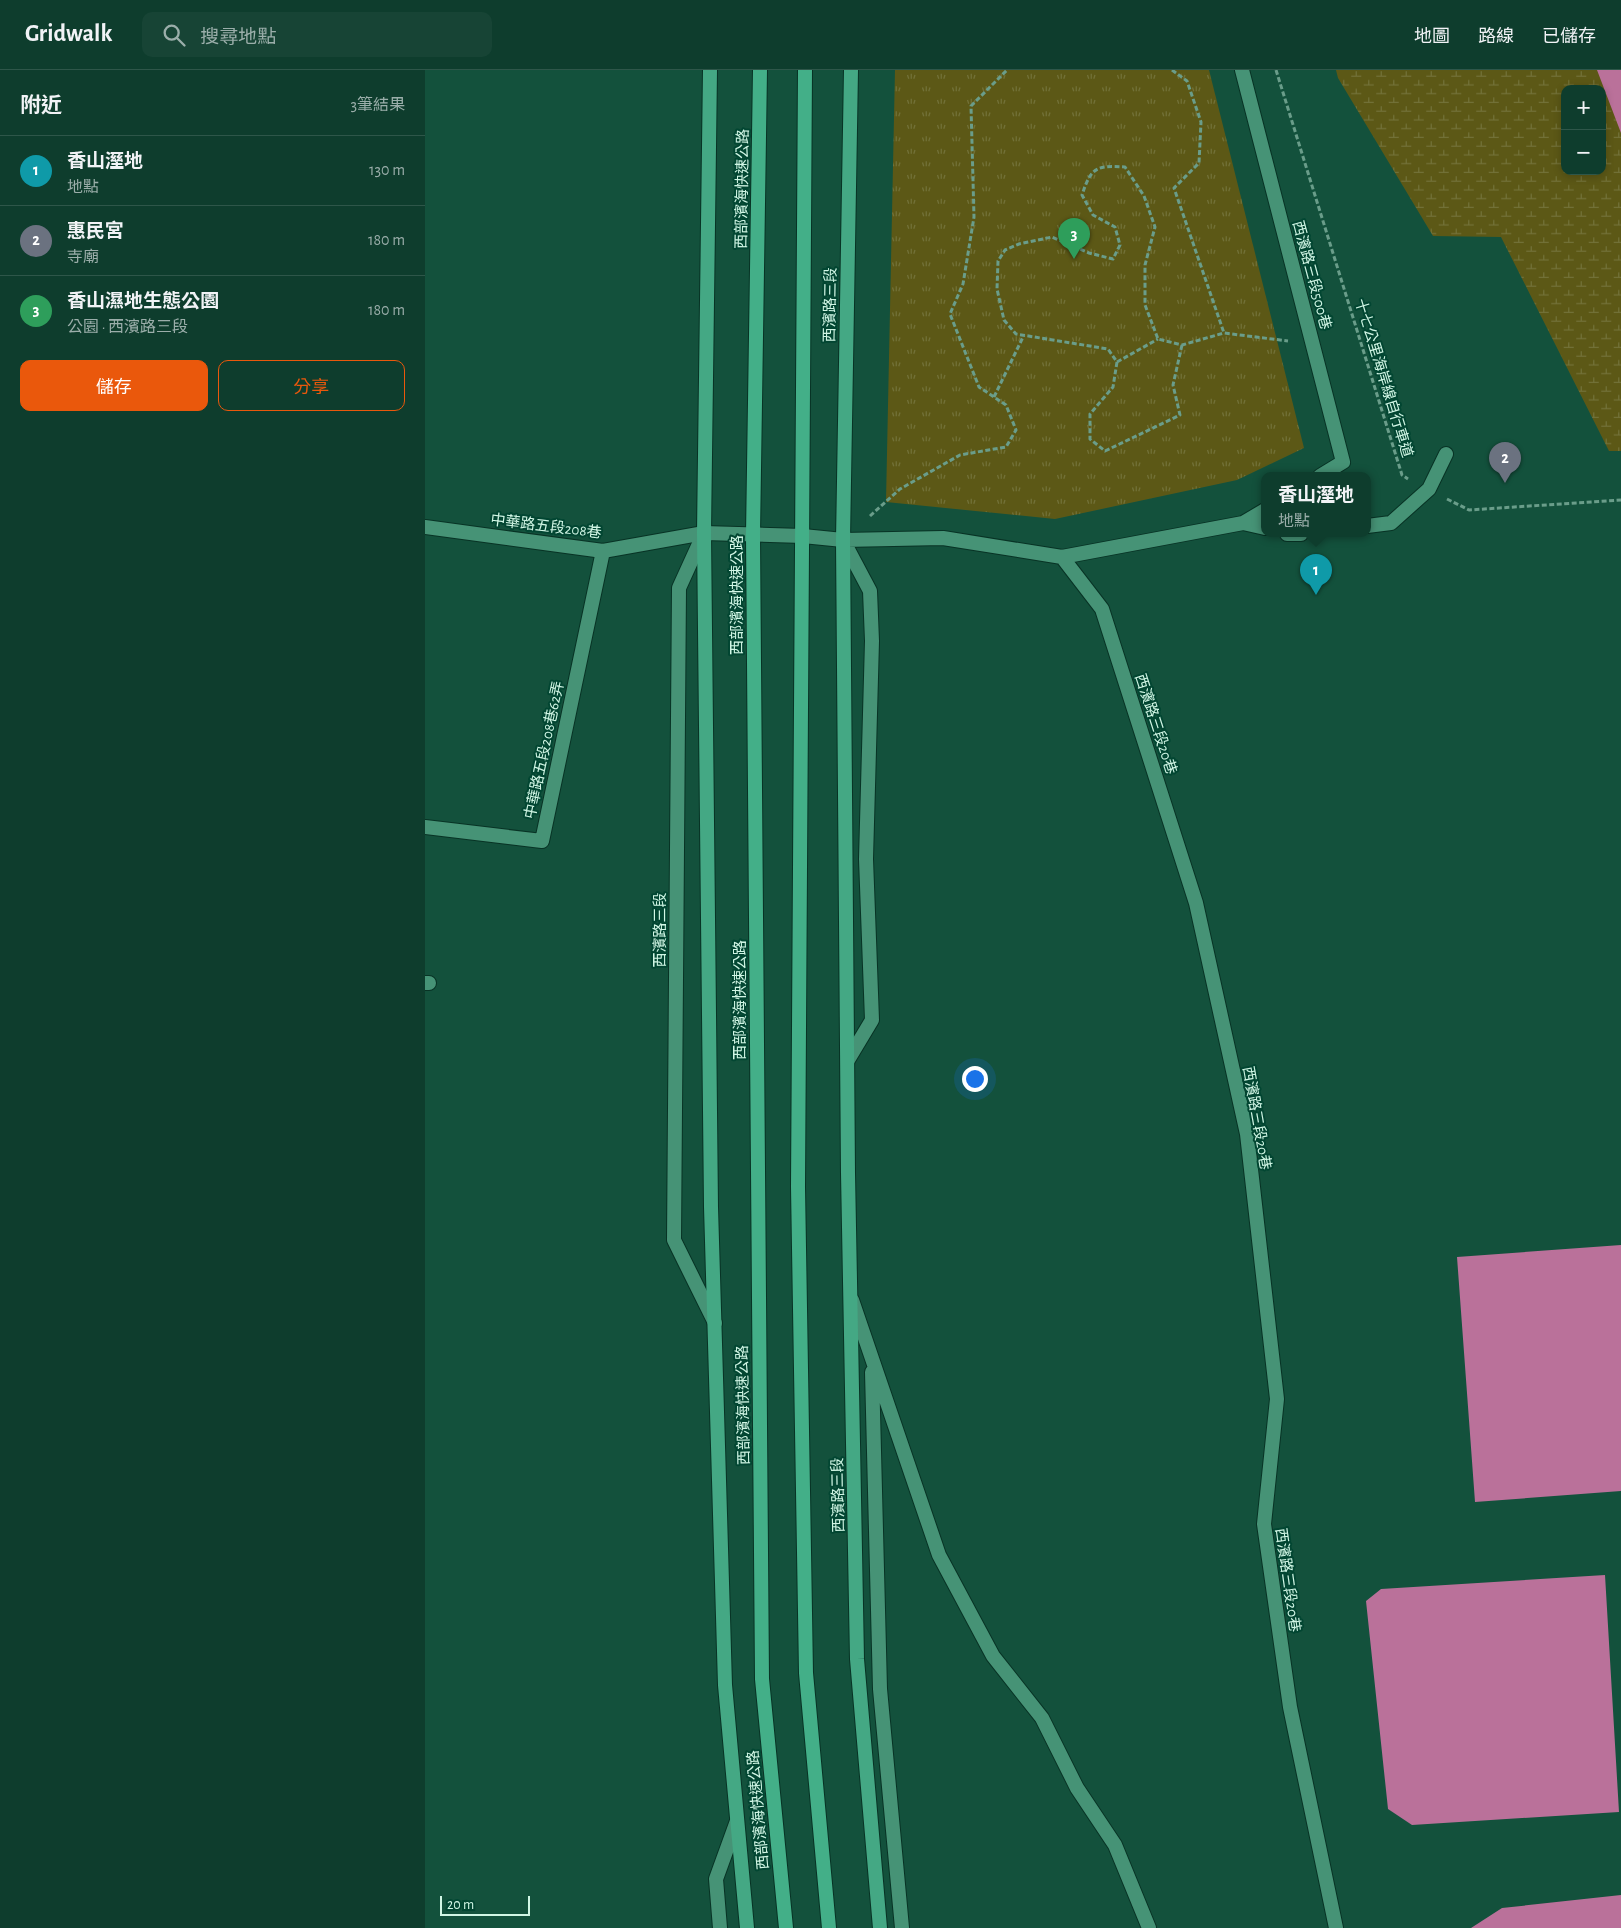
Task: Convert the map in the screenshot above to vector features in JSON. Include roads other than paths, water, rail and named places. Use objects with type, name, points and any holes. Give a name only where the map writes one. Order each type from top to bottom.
[{"type":"highway","name":"西部濱海快速公路","points":[[760,70],[753,535],[762,1679],[786,1928]]},
{"type":"highway","points":[[805,70],[798,1187],[806,1673],[829,1928]]},
{"type":"main road","name":"西濱路三段","points":[[710,70],[704,533],[711,1207],[725,1685],[747,1928]]},
{"type":"main road","name":"西濱路三段","points":[[851,70],[843,540],[850,1296],[857,1659],[880,1928]]},
{"type":"street","name":"西濱路三段500巷","points":[[1242,70],[1343,462],[1327,472]]},
{"type":"street","points":[[1371,526],[1391,523],[1429,489],[1446,454]]},
{"type":"street","points":[[843,540],[943,538],[1062,557],[1243,523],[1261,512]]},
{"type":"street","points":[[1243,523],[1261,527]]},
{"type":"street","name":"中華路五段208巷","points":[[425,526],[603,551],[704,533],[803,536],[843,540]]},
{"type":"street","name":"西濱路三段","points":[[704,533],[679,588],[674,1240],[715,1323]]},
{"type":"street","name":"西濱路三段","points":[[843,540],[870,591],[872,641],[866,859],[872,1020],[848,1060]]},
{"type":"street","name":"中華路五段208巷62弄","points":[[425,827],[542,841],[603,551]]},
{"type":"street","name":"西濱路三段20巷","points":[[1062,557],[1102,609],[1193,893],[1247,1134],[1277,1399],[1263,1524],[1290,1707],[1336,1928]]},
{"type":"street","points":[[850,1296],[939,1555],[993,1656],[1042,1718],[1077,1788],[1115,1845],[1149,1928]]},
{"type":"street","points":[[872,1358],[880,1689],[902,1928]]},
{"type":"street","name":"西濱路三段","points":[[720,1928],[717,1879],[737,1821]]},
{"type":"place","name":"香山濕地生態公園","points":[[1074,259]]},
{"type":"place","name":"惠民宮","points":[[1505,483]]},
{"type":"place","name":"香山溼地","points":[[1316,595]]}]
